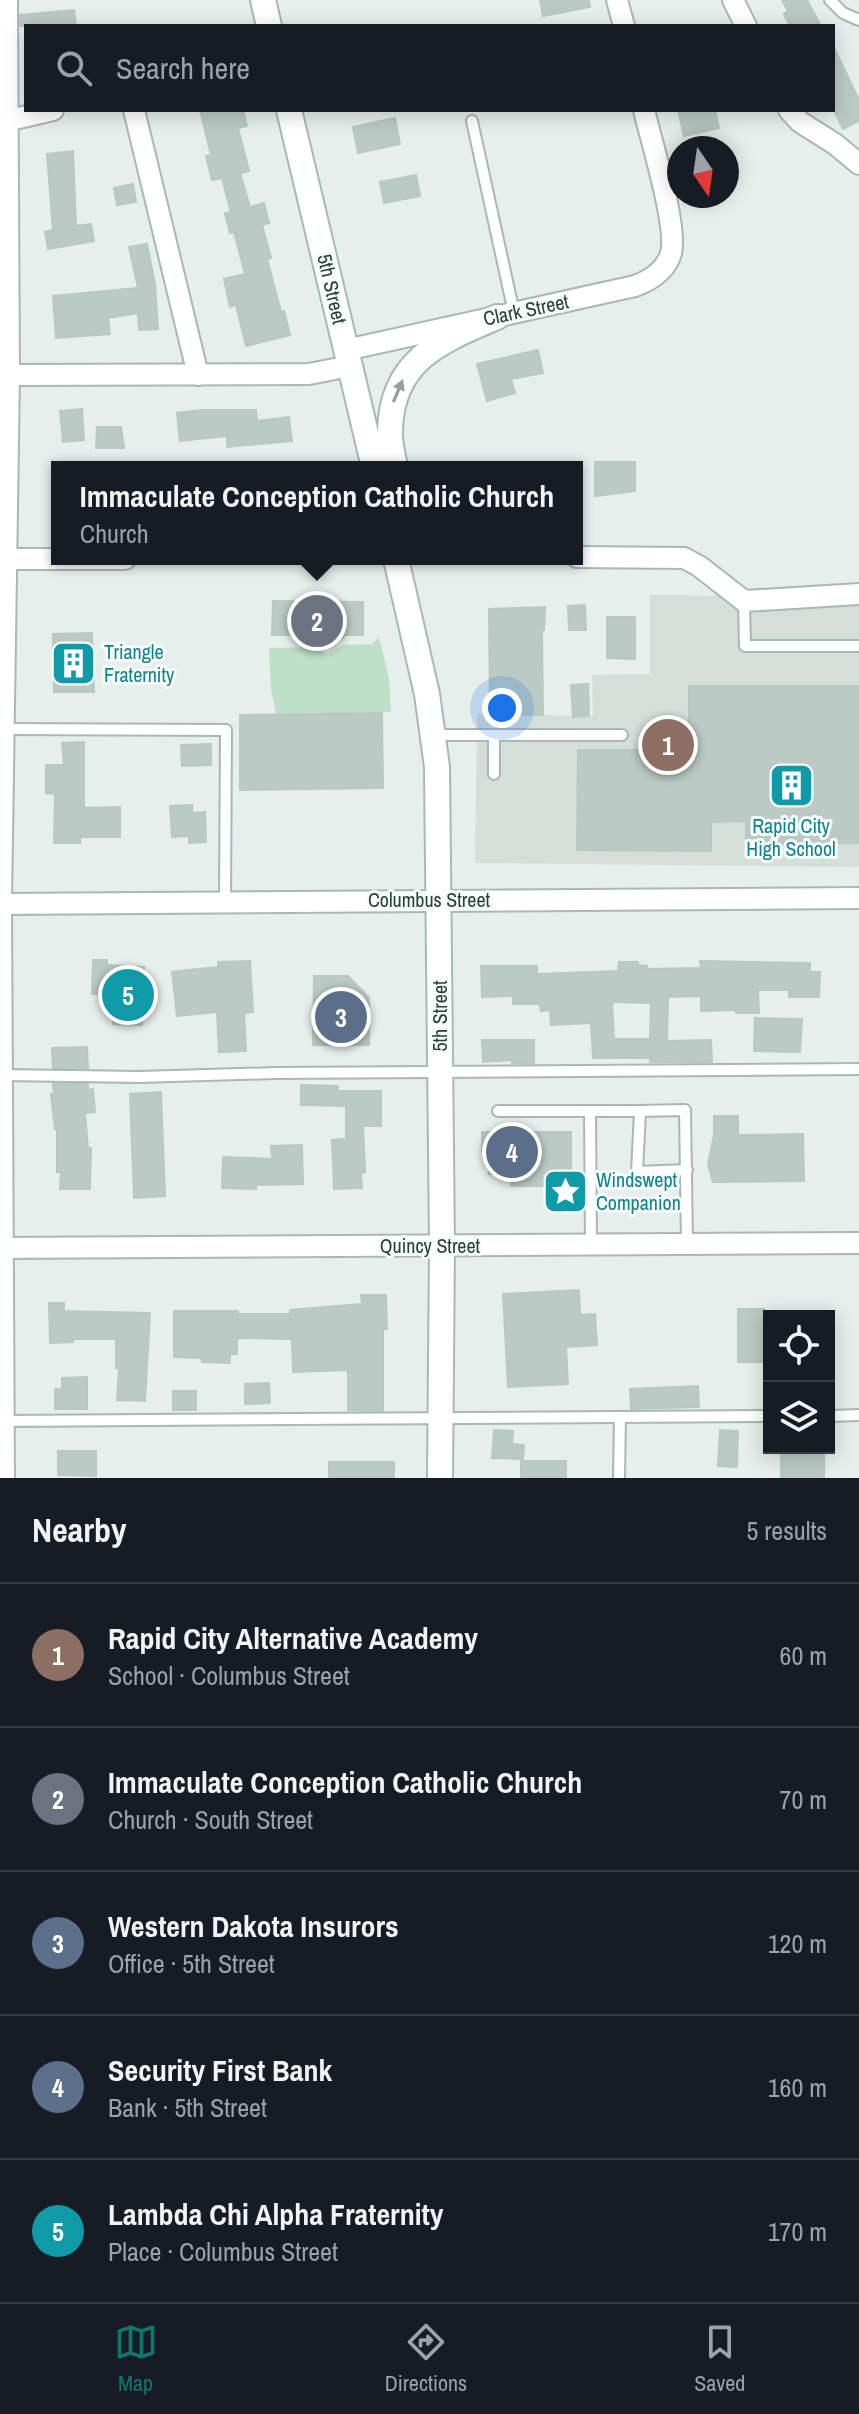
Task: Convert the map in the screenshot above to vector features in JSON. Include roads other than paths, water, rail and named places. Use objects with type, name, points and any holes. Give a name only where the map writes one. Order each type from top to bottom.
[{"type":"main road","points":[[263,0],[269,24]]},
{"type":"main road","name":"5th Street","points":[[289,112],[373,461]]},
{"type":"main road","points":[[394,461],[389,433],[392,406],[409,369],[424,353],[444,340],[506,315]]},
{"type":"main road","name":"5th Street","points":[[397,565],[434,735],[438,799],[442,1246],[440,1478]]},
{"type":"street","points":[[4,1478],[0,904],[9,375],[3,79],[7,0]]},
{"type":"street","points":[[617,0],[623,24]]},
{"type":"street","points":[[733,0],[745,24]]},
{"type":"street","points":[[6,121],[44,112]]},
{"type":"street","points":[[134,112],[198,375]]},
{"type":"street","name":"Clark Street","points":[[9,375],[309,374],[348,358],[650,280],[670,257],[672,232],[644,112]]},
{"type":"street","points":[[791,112],[859,164]]},
{"type":"street","points":[[583,557],[684,558],[744,601],[859,594]]},
{"type":"street","points":[[4,560],[51,560]]},
{"type":"street","name":"Columbus Street","points":[[0,904],[859,898]]},
{"type":"street","name":"Quincy Street","points":[[2,1248],[859,1243]]},
{"type":"lane","points":[[830,0],[843,13],[859,20]]},
{"type":"lane","points":[[472,121],[506,315]]},
{"type":"lane","points":[[744,601],[745,646],[859,646]]},
{"type":"lane","points":[[1,729],[226,730],[225,901]]},
{"type":"lane","points":[[434,735],[622,735]]},
{"type":"lane","points":[[494,735],[494,774]]},
{"type":"lane","points":[[2,1075],[859,1069]]},
{"type":"lane","points":[[498,1111],[685,1110],[687,1244]]},
{"type":"lane","points":[[590,1111],[591,1245]]},
{"type":"lane","points":[[640,1111],[637,1172],[687,1170]]},
{"type":"lane","points":[[835,1416],[859,1415]]},
{"type":"lane","points":[[2,1421],[763,1416]]},
{"type":"lane","points":[[619,1478],[620,1417]]},
{"type":"place","name":"Immaculate Conception Catholic Church","points":[[317,621]]},
{"type":"place","name":"Triangle Fraternity","points":[[73,663]]},
{"type":"place","name":"Rapid City Alternative Academy","points":[[668,745]]},
{"type":"place","name":"Rapid City High School","points":[[791,786]]},
{"type":"place","name":"Lambda Chi Alpha Fraternity","points":[[128,995]]},
{"type":"place","name":"Western Dakota Insurors","points":[[341,1017]]},
{"type":"place","name":"Security First Bank","points":[[512,1152]]},
{"type":"place","name":"Windswept Companion","points":[[565,1192]]}]
